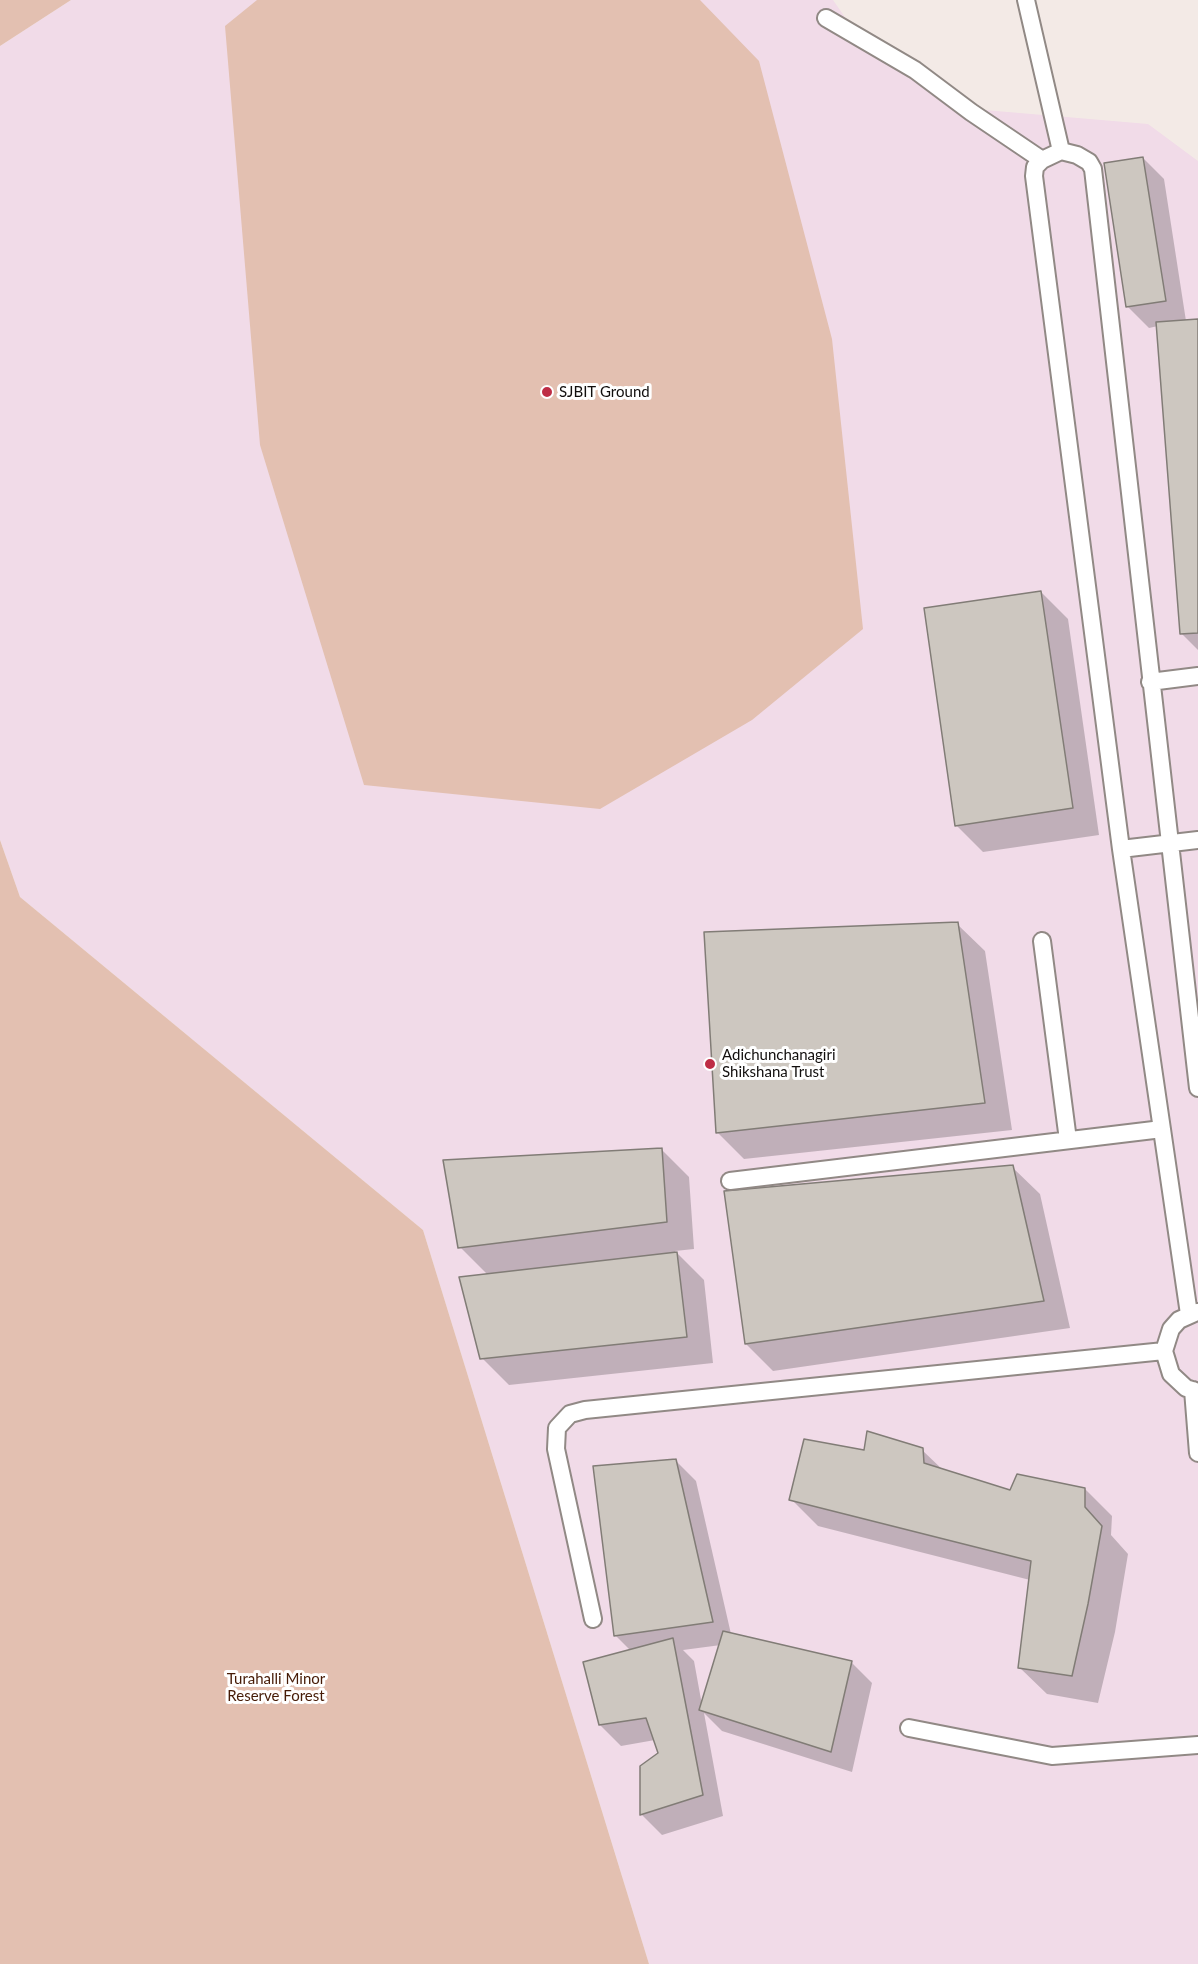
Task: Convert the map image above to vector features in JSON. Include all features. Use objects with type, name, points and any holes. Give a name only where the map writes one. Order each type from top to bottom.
[{"type":"lane","points":[[1026,0],[1061,151]]},
{"type":"lane","points":[[826,18],[915,70],[971,112],[1042,160]]},
{"type":"lane","points":[[1198,1088],[1168,844],[1093,169],[1089,162],[1077,154],[1061,151],[1042,160],[1035,167],[1034,176],[1122,849],[1162,1129],[1193,1312],[1171,1329],[1164,1351],[1171,1374],[1179,1383],[1196,1391],[1198,1453]]},
{"type":"lane","points":[[1150,682],[1198,676]]},
{"type":"lane","points":[[1122,849],[1198,840]]},
{"type":"lane","points":[[1042,941],[1068,1140]]},
{"type":"lane","points":[[730,1181],[1162,1129]]},
{"type":"lane","points":[[593,1619],[556,1449],[557,1428],[570,1414],[585,1410],[1164,1351]]},
{"type":"lane","points":[[909,1728],[1052,1756],[1198,1745]]},
{"type":"shaded area","name":"Adichunchanagiri Shikshana Trust","points":[[71,0],[833,0],[863,43],[973,109],[1148,124],[1198,161],[1198,1964],[649,1964],[423,1230],[20,897],[0,840],[0,46]]},
{"type":"green space","points":[[0,0],[71,0],[0,46]]},
{"type":"green space","name":"SJBIT Ground","points":[[257,0],[700,0],[759,61],[832,339],[863,629],[752,720],[600,809],[364,785],[260,445],[225,26]]},
{"type":"green space","name":"Turahalli Minor Reserve Forest","points":[[0,840],[20,897],[423,1230],[649,1964],[0,1964]]},
{"type":"building","points":[[1143,157],[1166,301],[1126,307],[1104,163]]},
{"type":"building","points":[[1198,319],[1198,633],[1180,634],[1156,322]]},
{"type":"building","points":[[1041,591],[1073,808],[955,826],[924,608]]},
{"type":"building","points":[[958,922],[985,1103],[716,1133],[704,932]]},
{"type":"building","points":[[662,1148],[667,1222],[458,1248],[443,1160]]},
{"type":"building","points":[[1013,1165],[1044,1301],[745,1344],[724,1191]]},
{"type":"building","points":[[677,1252],[687,1337],[480,1359],[459,1277]]},
{"type":"building","points":[[867,1431],[923,1448],[924,1463],[1010,1490],[1017,1474],[1085,1488],[1085,1507],[1102,1526],[1072,1676],[1018,1668],[1031,1561],[789,1500],[804,1439],[864,1450]]},
{"type":"building","points":[[676,1459],[713,1622],[614,1636],[593,1466]]},
{"type":"building","points":[[723,1631],[852,1661],[831,1752],[699,1710]]},
{"type":"building","points":[[673,1638],[703,1795],[640,1815],[640,1766],[658,1753],[646,1718],[599,1725],[583,1662]]},
{"type":"place","name":"SJBIT Ground","points":[[547,392]]},
{"type":"place","name":"Adichunchanagiri Shikshana Trust","points":[[710,1064]]}]
